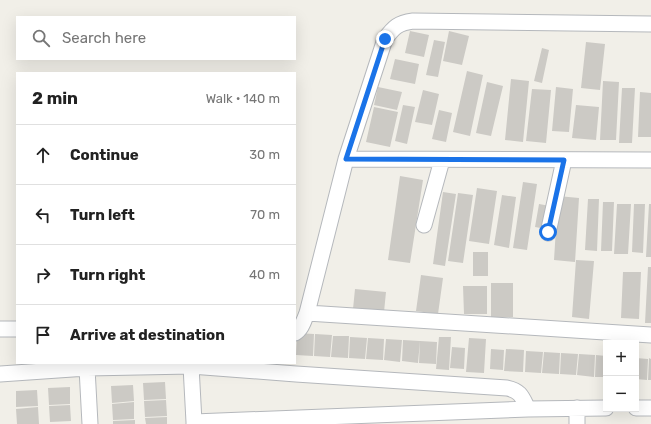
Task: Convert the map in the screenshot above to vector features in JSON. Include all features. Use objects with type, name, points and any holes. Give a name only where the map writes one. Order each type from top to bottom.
[{"type":"street","points":[[296,333],[301,328],[307,313],[346,159],[385,39],[390,31],[403,22],[413,21],[651,24]]},
{"type":"street","points":[[346,159],[651,160]]},
{"type":"street","points":[[424,225],[442,160]]},
{"type":"street","points":[[548,232],[564,160]]},
{"type":"street","points":[[307,313],[651,335]]},
{"type":"street","points":[[0,329],[16,329]]},
{"type":"street","points":[[191,366],[194,423],[528,409],[603,408]]},
{"type":"street","points":[[0,374],[87,368],[191,366],[507,388],[516,390],[528,409]]},
{"type":"street","points":[[87,368],[90,424]]},
{"type":"street","points":[[577,408],[577,424]]},
{"type":"street","points":[[639,408],[651,408]]},
{"type":"building","points":[[410,31],[429,35],[424,57],[405,53]]},
{"type":"building","points":[[449,31],[469,36],[462,65],[443,61]]},
{"type":"building","points":[[434,40],[445,42],[438,77],[426,75]]},
{"type":"building","points":[[586,42],[605,44],[600,90],[581,88]]},
{"type":"building","points":[[542,48],[549,50],[542,83],[534,81]]},
{"type":"building","points":[[395,59],[419,64],[415,84],[390,79]]},
{"type":"building","points":[[467,71],[483,75],[470,136],[453,132]]},
{"type":"building","points":[[511,79],[529,81],[523,142],[505,140]]},
{"type":"building","points":[[603,81],[619,82],[616,140],[600,140]]},
{"type":"building","points":[[487,82],[503,86],[491,136],[476,133]]},
{"type":"building","points":[[378,87],[402,92],[397,110],[374,105]]},
{"type":"building","points":[[556,87],[573,89],[569,132],[552,131]]},
{"type":"building","points":[[622,88],[635,88],[632,143],[619,143]]},
{"type":"building","points":[[532,89],[551,90],[546,143],[526,141]]},
{"type":"building","points":[[423,90],[439,94],[432,125],[415,122]]},
{"type":"building","points":[[640,92],[651,93],[651,137],[638,137]]},
{"type":"building","points":[[403,105],[415,107],[407,144],[395,141]]},
{"type":"building","points":[[576,105],[599,107],[596,140],[572,138]]},
{"type":"building","points":[[374,107],[398,112],[390,147],[366,142]]},
{"type":"building","points":[[439,110],[452,113],[446,142],[432,139]]},
{"type":"building","points":[[400,176],[423,180],[410,263],[388,260]]},
{"type":"building","points":[[523,182],[537,184],[527,250],[513,248]]},
{"type":"building","points":[[477,188],[497,191],[489,244],[469,241]]},
{"type":"building","points":[[443,192],[456,194],[445,266],[433,264]]},
{"type":"building","points":[[458,193],[473,195],[463,263],[448,261]]},
{"type":"building","points":[[502,195],[516,197],[509,248],[494,245]]},
{"type":"building","points":[[558,196],[579,198],[575,262],[554,260]]},
{"type":"building","points":[[588,199],[599,199],[597,251],[585,250]]},
{"type":"building","points":[[603,202],[614,202],[612,251],[601,251]]},
{"type":"building","points":[[539,204],[550,206],[546,229],[535,227]]},
{"type":"building","points":[[617,204],[631,204],[628,254],[614,254]]},
{"type":"building","points":[[634,204],[645,204],[643,253],[632,252]]},
{"type":"building","points":[[649,204],[651,204],[651,257],[646,257]]},
{"type":"building","points":[[473,252],[488,252],[488,276],[473,276]]},
{"type":"building","points":[[576,260],[594,261],[589,319],[572,317]]},
{"type":"building","points":[[648,267],[651,267],[651,323],[645,323]]},
{"type":"building","points":[[623,272],[641,272],[639,319],[621,318]]},
{"type":"building","points":[[421,275],[443,278],[438,314],[416,311]]},
{"type":"building","points":[[491,283],[513,283],[513,317],[491,317]]},
{"type":"building","points":[[463,286],[487,286],[487,314],[464,314]]},
{"type":"building","points":[[355,289],[386,292],[384,312],[353,309]]},
{"type":"building","points":[[297,333],[314,334],[313,356],[296,355]]},
{"type":"building","points":[[315,334],[332,335],[330,357],[314,356]]},
{"type":"building","points":[[333,336],[349,336],[348,358],[331,357]]},
{"type":"building","points":[[350,337],[367,338],[365,359],[349,358]]},
{"type":"building","points":[[439,337],[451,337],[449,370],[436,369]]},
{"type":"building","points":[[368,338],[384,339],[383,360],[366,359]]},
{"type":"building","points":[[469,338],[486,339],[484,373],[466,372]]},
{"type":"building","points":[[386,339],[402,340],[400,362],[384,360]]},
{"type":"building","points":[[403,340],[420,341],[418,363],[402,361]]},
{"type":"building","points":[[420,341],[437,342],[436,364],[419,363]]},
{"type":"building","points":[[452,347],[465,348],[464,369],[450,368]]},
{"type":"building","points":[[491,349],[504,350],[503,370],[490,369]]},
{"type":"building","points":[[506,349],[524,350],[523,372],[504,371]]},
{"type":"building","points":[[526,351],[543,352],[541,373],[525,372]]},
{"type":"building","points":[[544,352],[560,353],[559,374],[542,373]]},
{"type":"building","points":[[561,353],[578,354],[576,375],[560,374]]},
{"type":"building","points":[[579,354],[595,355],[594,377],[577,375]]},
{"type":"building","points":[[596,355],[603,356],[603,377],[595,377]]},
{"type":"building","points":[[639,358],[648,359],[647,380],[639,379]]},
{"type":"building","points":[[649,358],[651,359],[651,380],[648,380]]},
{"type":"building","points":[[165,382],[166,399],[144,400],[143,383]]},
{"type":"building","points":[[133,385],[134,401],[112,403],[111,386]]},
{"type":"building","points":[[70,387],[70,404],[49,405],[48,388]]},
{"type":"building","points":[[37,390],[38,406],[16,407],[16,391]]},
{"type":"building","points":[[166,400],[167,416],[145,417],[144,401]]},
{"type":"building","points":[[134,402],[134,419],[113,420],[112,404]]},
{"type":"building","points":[[70,405],[71,421],[50,422],[49,406]]},
{"type":"building","points":[[38,407],[39,424],[17,424],[16,409]]},
{"type":"building","points":[[167,417],[167,424],[146,424],[145,418]]},
{"type":"building","points":[[135,420],[135,424],[113,424],[113,421]]},
{"type":"route","points":[[385,39],[346,159],[564,160],[548,232]]}]
